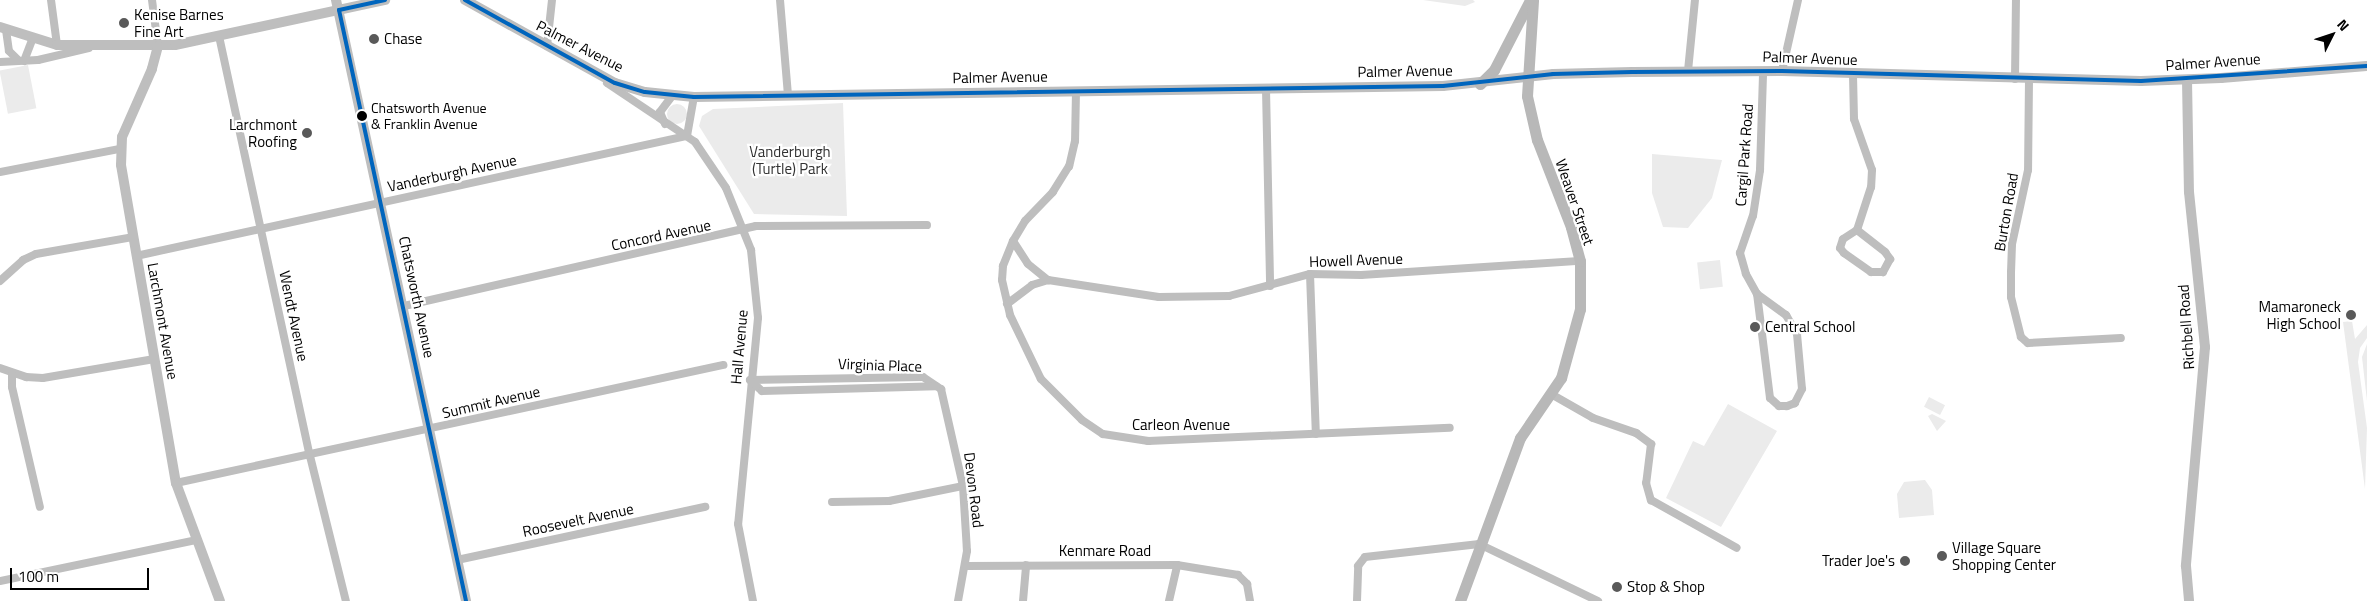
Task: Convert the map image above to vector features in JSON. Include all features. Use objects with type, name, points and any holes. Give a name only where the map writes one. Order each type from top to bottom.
[{"type":"main road","name":"Weaver Street","points":[[1460,601],[1479,544],[1520,438],[1561,378],[1576,331],[1580,309],[1580,261],[1563,203],[1536,140],[1527,96],[1531,0]]},
{"type":"main road","points":[[1480,84],[1494,70],[1531,0]]},
{"type":"street","points":[[51,0],[56,45]]},
{"type":"street","points":[[152,0],[158,46]]},
{"type":"street","points":[[3,29],[32,40],[56,45],[158,46],[219,36],[338,5],[385,0]]},
{"type":"street","name":"Palmer Avenue","points":[[465,0],[596,74],[646,92],[694,97],[1480,84],[1553,74],[1688,71],[1782,71],[1853,75],[2015,79],[2187,80],[2367,66]]},
{"type":"street","points":[[547,46],[552,0]]},
{"type":"street","points":[[780,0],[788,95]]},
{"type":"street","points":[[1688,71],[1695,0]]},
{"type":"street","points":[[1782,71],[1798,0]]},
{"type":"street","points":[[2015,79],[2016,0]]},
{"type":"street","name":"Chatsworth Avenue","points":[[338,5],[466,601]]},
{"type":"street","points":[[3,29],[8,45],[21,60]]},
{"type":"street","name":"Wendt Avenue","points":[[219,36],[310,456],[346,601]]},
{"type":"street","points":[[21,60],[32,40]]},
{"type":"street","points":[[0,57],[8,45]]},
{"type":"street","points":[[0,62],[49,58],[93,46]]},
{"type":"street","name":"Larchmont Avenue","points":[[158,46],[120,149],[136,256],[176,483],[220,601]]},
{"type":"street","name":"Cargil Park Road","points":[[1757,294],[1786,315],[1797,334],[1802,389],[1795,403],[1787,406],[1779,406],[1770,398],[1757,294],[1746,274],[1740,252],[1753,216],[1760,170],[1763,72]]},
{"type":"street","name":"Hall Avenue","points":[[596,74],[666,125],[687,136],[716,170],[745,230],[752,257],[758,318],[750,380],[738,524],[753,601]]},
{"type":"street","points":[[1853,75],[1854,119],[1872,170],[1871,187],[1858,230],[1843,239],[1840,248],[1844,253],[1871,272],[1883,272],[1890,259],[1885,252],[1858,230]]},
{"type":"street","name":"Burton Road","points":[[2029,79],[2028,170],[2012,244],[2011,272],[2011,297],[2021,337],[2028,343],[2121,338]]},
{"type":"street","name":"Richbell Road","points":[[2187,80],[2189,192],[2205,346],[2186,566],[2189,601]]},
{"type":"street","points":[[1266,89],[1270,286]]},
{"type":"street","name":"Carleon Avenue","points":[[1076,91],[1075,141],[1069,166],[1054,192],[1025,221],[1013,241],[1002,266],[1003,292],[1007,304],[1017,331],[1041,379],[1082,420],[1103,434],[1148,441],[1450,428]]},
{"type":"street","points":[[666,125],[660,112],[672,96]]},
{"type":"street","points":[[687,136],[694,97]]},
{"type":"street","name":"Vanderburgh Avenue","points":[[136,256],[687,136]]},
{"type":"street","points":[[0,172],[120,149]]},
{"type":"street","name":"Concord Avenue","points":[[404,306],[756,226],[927,225]]},
{"type":"street","points":[[0,281],[23,260],[36,254],[133,237]]},
{"type":"street","name":"Howell Avenue","points":[[1013,241],[1028,264],[1048,280],[1136,295],[1167,297],[1229,296],[1310,274],[1361,275],[1580,261]]},
{"type":"street","points":[[1310,274],[1316,434]]},
{"type":"street","points":[[1007,304],[1032,285],[1048,280]]},
{"type":"street","points":[[0,368],[12,373],[43,378],[154,359]]},
{"type":"street","name":"Summit Avenue","points":[[176,483],[310,456],[723,365]]},
{"type":"street","points":[[12,373],[12,387],[40,507]]},
{"type":"street","name":"Virginia Place","points":[[750,380],[923,377],[936,386]]},
{"type":"street","name":"Virginia Place","points":[[750,380],[762,391],[936,386]]},
{"type":"street","name":"Devon Road","points":[[936,386],[944,396],[963,486],[966,566],[958,601]]},
{"type":"street","points":[[1551,394],[1593,418],[1636,433],[1651,444],[1646,483],[1651,500],[1738,548]]},
{"type":"street","points":[[832,502],[890,501],[963,486]]},
{"type":"street","name":"Roosevelt Avenue","points":[[457,560],[704,507]]},
{"type":"street","points":[[0,581],[196,540]]},
{"type":"street","points":[[1357,601],[1358,566],[1371,555],[1479,544],[1598,601]]},
{"type":"street","points":[[1023,601],[1026,565]]},
{"type":"street","points":[[1169,601],[1178,565]]},
{"type":"street","name":"Kenmare Road","points":[[966,566],[1178,565],[1230,572],[1242,579],[1250,591],[1250,601]]},
{"type":"green space","points":[[1423,0],[1473,0],[1475,2],[1465,6]]},
{"type":"green space","points":[[28,65],[36,108],[8,114],[0,70]]},
{"type":"green space","name":"Vanderburgh (Turtle) Park","points":[[843,103],[847,216],[754,214],[699,126],[702,116],[713,109]]},
{"type":"green space","points":[[677,104],[684,107],[687,114],[684,121],[677,124],[670,121],[667,114],[670,107]]},
{"type":"green space","points":[[1652,154],[1722,160],[1712,198],[1688,228],[1663,227],[1652,193]]},
{"type":"green space","points":[[1720,260],[1723,287],[1700,289],[1697,262]]},
{"type":"green space","points":[[2352,321],[2355,339],[2367,325],[2367,338],[2360,348],[2358,362],[2367,428],[2365,489],[2343,322]]},
{"type":"green space","points":[[2367,344],[2367,401],[2362,357]]},
{"type":"green space","points":[[1929,397],[1945,405],[1940,415],[1924,407]]},
{"type":"green space","points":[[1728,404],[1777,431],[1721,527],[1666,498],[1693,441],[1704,446]]},
{"type":"green space","points":[[1932,414],[1946,421],[1937,431],[1928,416]]},
{"type":"green space","points":[[1925,480],[1932,490],[1934,515],[1899,518],[1897,494],[1904,482]]},
{"type":"transit line","points":[[385,0],[339,10],[466,601]]},
{"type":"transit line","points":[[465,0],[615,83],[645,92],[694,97],[1443,86],[1553,74],[1632,72],[1782,71],[2141,81],[2367,66]]},
{"type":"place","name":"Kenise Barnes Fine Art","points":[[124,23]]},
{"type":"place","name":"Chase","points":[[374,39]]},
{"type":"place","name":"Chatsworth Avenue & Franklin Avenue","points":[[362,116]]},
{"type":"place","name":"Larchmont Roofing","points":[[307,133]]},
{"type":"place","name":"Mamaroneck High School","points":[[2351,315]]},
{"type":"place","name":"Central School","points":[[1755,327]]},
{"type":"place","name":"Village Square Shopping Center","points":[[1942,556]]},
{"type":"place","name":"Trader Joe's","points":[[1905,561]]},
{"type":"place","name":"Stop & Shop","points":[[1617,587]]}]
